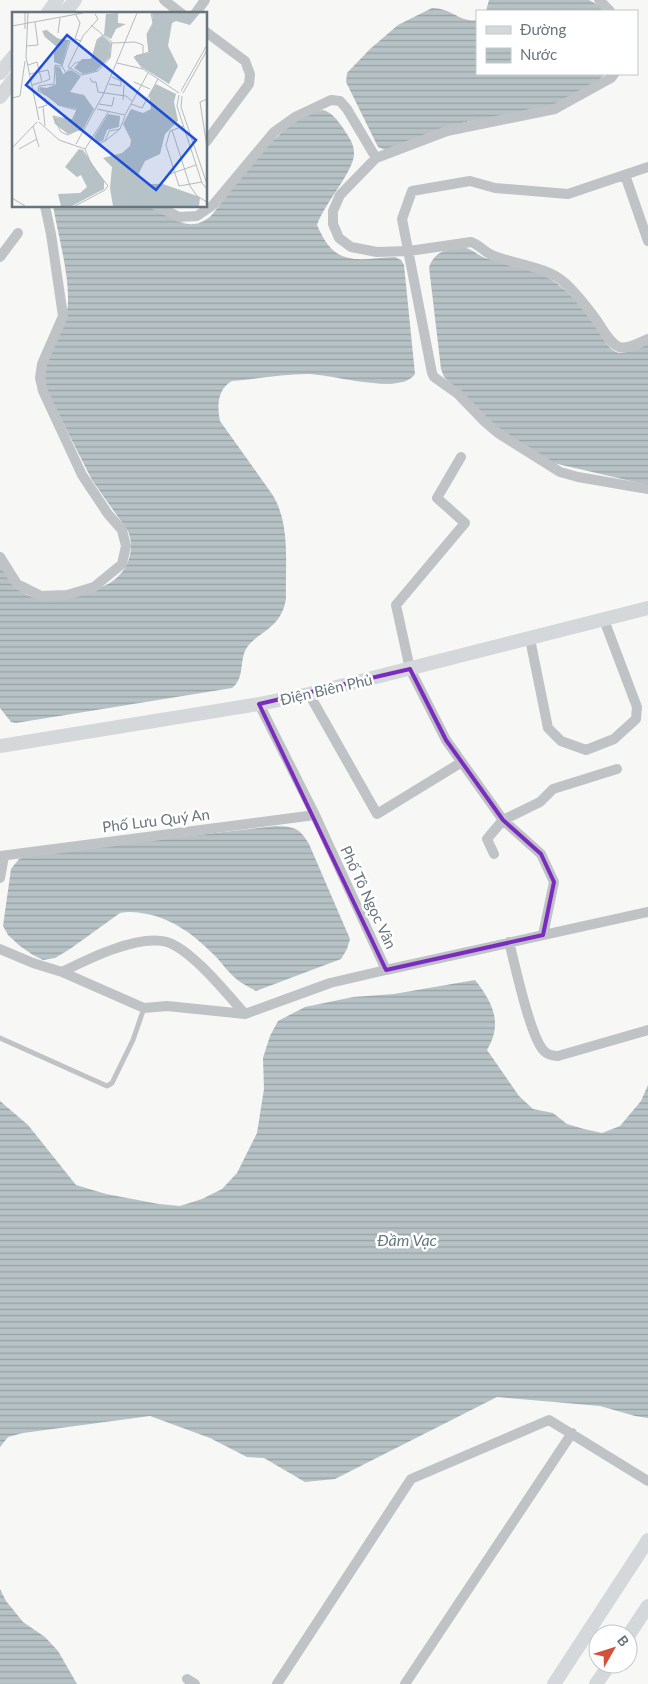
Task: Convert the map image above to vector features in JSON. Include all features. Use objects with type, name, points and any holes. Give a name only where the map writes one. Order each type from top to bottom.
[{"type":"street","points":[[48,12],[57,0]]},
{"type":"street","points":[[66,12],[75,0]]},
{"type":"street","points":[[164,0],[179,12]]},
{"type":"street","points":[[196,12],[205,0]]},
{"type":"street","points":[[599,0],[609,10]]},
{"type":"street","points":[[208,33],[245,61],[250,74],[249,84],[208,139]]},
{"type":"street","points":[[0,73],[12,58]]},
{"type":"street","points":[[613,75],[555,109],[448,131],[376,158],[340,195],[333,211],[333,224],[339,238],[351,247],[377,252],[410,251],[471,242],[478,244],[492,256],[527,265],[564,282],[595,317],[613,342],[620,347],[627,348],[648,339]]},
{"type":"street","points":[[0,97],[12,82]]},
{"type":"street","points":[[208,208],[274,132],[295,117],[331,100],[340,101],[347,109],[376,158]]},
{"type":"street","points":[[648,167],[568,194],[494,188],[470,181],[412,191],[402,219],[434,377],[458,394],[498,433],[560,472],[648,489]]},
{"type":"street","points":[[625,175],[648,241]]},
{"type":"street","points":[[0,557],[17,584],[41,596],[67,595],[94,587],[122,564],[126,546],[122,530],[108,514],[82,475],[43,390],[40,378],[42,364],[63,316],[52,234],[46,208]]},
{"type":"street","points":[[161,208],[179,217],[197,216],[208,208]]},
{"type":"street","points":[[0,257],[18,233]]},
{"type":"street","points":[[461,458],[437,498],[465,524],[396,605],[410,669],[446,740],[503,820],[541,854],[554,882],[543,935]]},
{"type":"street","name":"Điện Biên Phủ","points":[[0,746],[259,704],[309,694],[648,608]]},
{"type":"street","points":[[530,639],[548,728],[561,741],[586,750],[614,739],[636,719],[636,707],[604,620]]},
{"type":"street","points":[[309,694],[377,814],[462,762]]},
{"type":"street","name":"Phố Tô Ngọc Vân","points":[[259,704],[315,815],[386,970],[648,912]]},
{"type":"street","points":[[494,854],[487,839],[503,820],[540,802],[553,789],[617,769]]},
{"type":"street","name":"Phố Lưu Quý An","points":[[2,856],[315,815]]},
{"type":"street","points":[[0,878],[2,856]]},
{"type":"street","points":[[62,972],[104,951],[150,941],[168,942],[191,957],[245,1014]]},
{"type":"street","points":[[509,942],[532,1025],[541,1047],[549,1054],[558,1056],[648,1030]]},
{"type":"street","points":[[0,949],[33,963],[62,972],[144,1008],[166,1006],[245,1014],[330,983],[386,970]]},
{"type":"street","points":[[277,1684],[412,1480],[549,1420],[648,1481]]},
{"type":"street","points":[[405,1684],[572,1433]]},
{"type":"street","points":[[554,1684],[648,1540]]},
{"type":"street","points":[[636,1624],[648,1606]]},
{"type":"lane","points":[[0,1038],[106,1086],[112,1084],[133,1040],[144,1008]]},
{"type":"highlighted area","points":[[410,669],[446,740],[503,820],[541,854],[554,882],[543,935],[386,970],[259,704]]},
{"type":"water","points":[[489,0],[589,0],[604,10],[486,10]]},
{"type":"water","points":[[432,8],[445,10],[466,19],[476,20],[476,75],[604,75],[579,94],[547,108],[458,124],[430,132],[385,150],[378,147],[346,82],[347,73],[370,49],[398,25]]},
{"type":"water","points":[[323,110],[332,115],[343,128],[354,149],[350,168],[317,225],[324,239],[339,255],[358,259],[395,257],[401,260],[404,265],[415,374],[407,380],[381,384],[319,375],[289,375],[232,381],[223,389],[219,399],[220,421],[272,494],[282,518],[286,545],[286,599],[283,610],[274,624],[247,647],[239,680],[232,688],[16,723],[11,722],[0,708],[0,565],[22,592],[35,598],[43,598],[101,587],[109,583],[122,572],[130,556],[131,548],[128,531],[92,480],[48,393],[45,379],[47,361],[62,328],[68,301],[65,266],[53,208],[152,208],[187,224],[202,222],[211,216],[275,138],[307,115]]},
{"type":"water","points":[[461,247],[469,249],[485,258],[534,271],[553,281],[569,293],[594,323],[608,346],[616,352],[628,352],[648,342],[648,485],[549,462],[494,425],[444,377],[441,369],[429,267],[438,254]]},
{"type":"water","points":[[276,826],[296,829],[309,844],[350,939],[341,959],[256,991],[242,983],[228,971],[215,955],[198,940],[174,924],[157,916],[137,912],[120,913],[70,949],[55,958],[43,960],[20,946],[8,935],[3,926],[11,869],[19,859],[34,854]]},
{"type":"water","name":"Đầm Vạc","points":[[475,980],[487,997],[494,1014],[494,1031],[487,1050],[519,1096],[533,1109],[553,1113],[567,1124],[602,1133],[620,1126],[641,1101],[648,1085],[648,1418],[600,1406],[497,1397],[335,1479],[305,1482],[264,1458],[247,1457],[210,1438],[150,1416],[23,1433],[8,1437],[0,1447],[0,1101],[28,1125],[76,1185],[106,1194],[180,1206],[202,1199],[222,1189],[237,1173],[257,1133],[264,1089],[263,1058],[270,1036],[278,1021],[305,1007],[353,997],[394,994]]},
{"type":"water","points":[[0,1589],[6,1601],[23,1622],[45,1637],[58,1651],[77,1684],[0,1684]]}]
